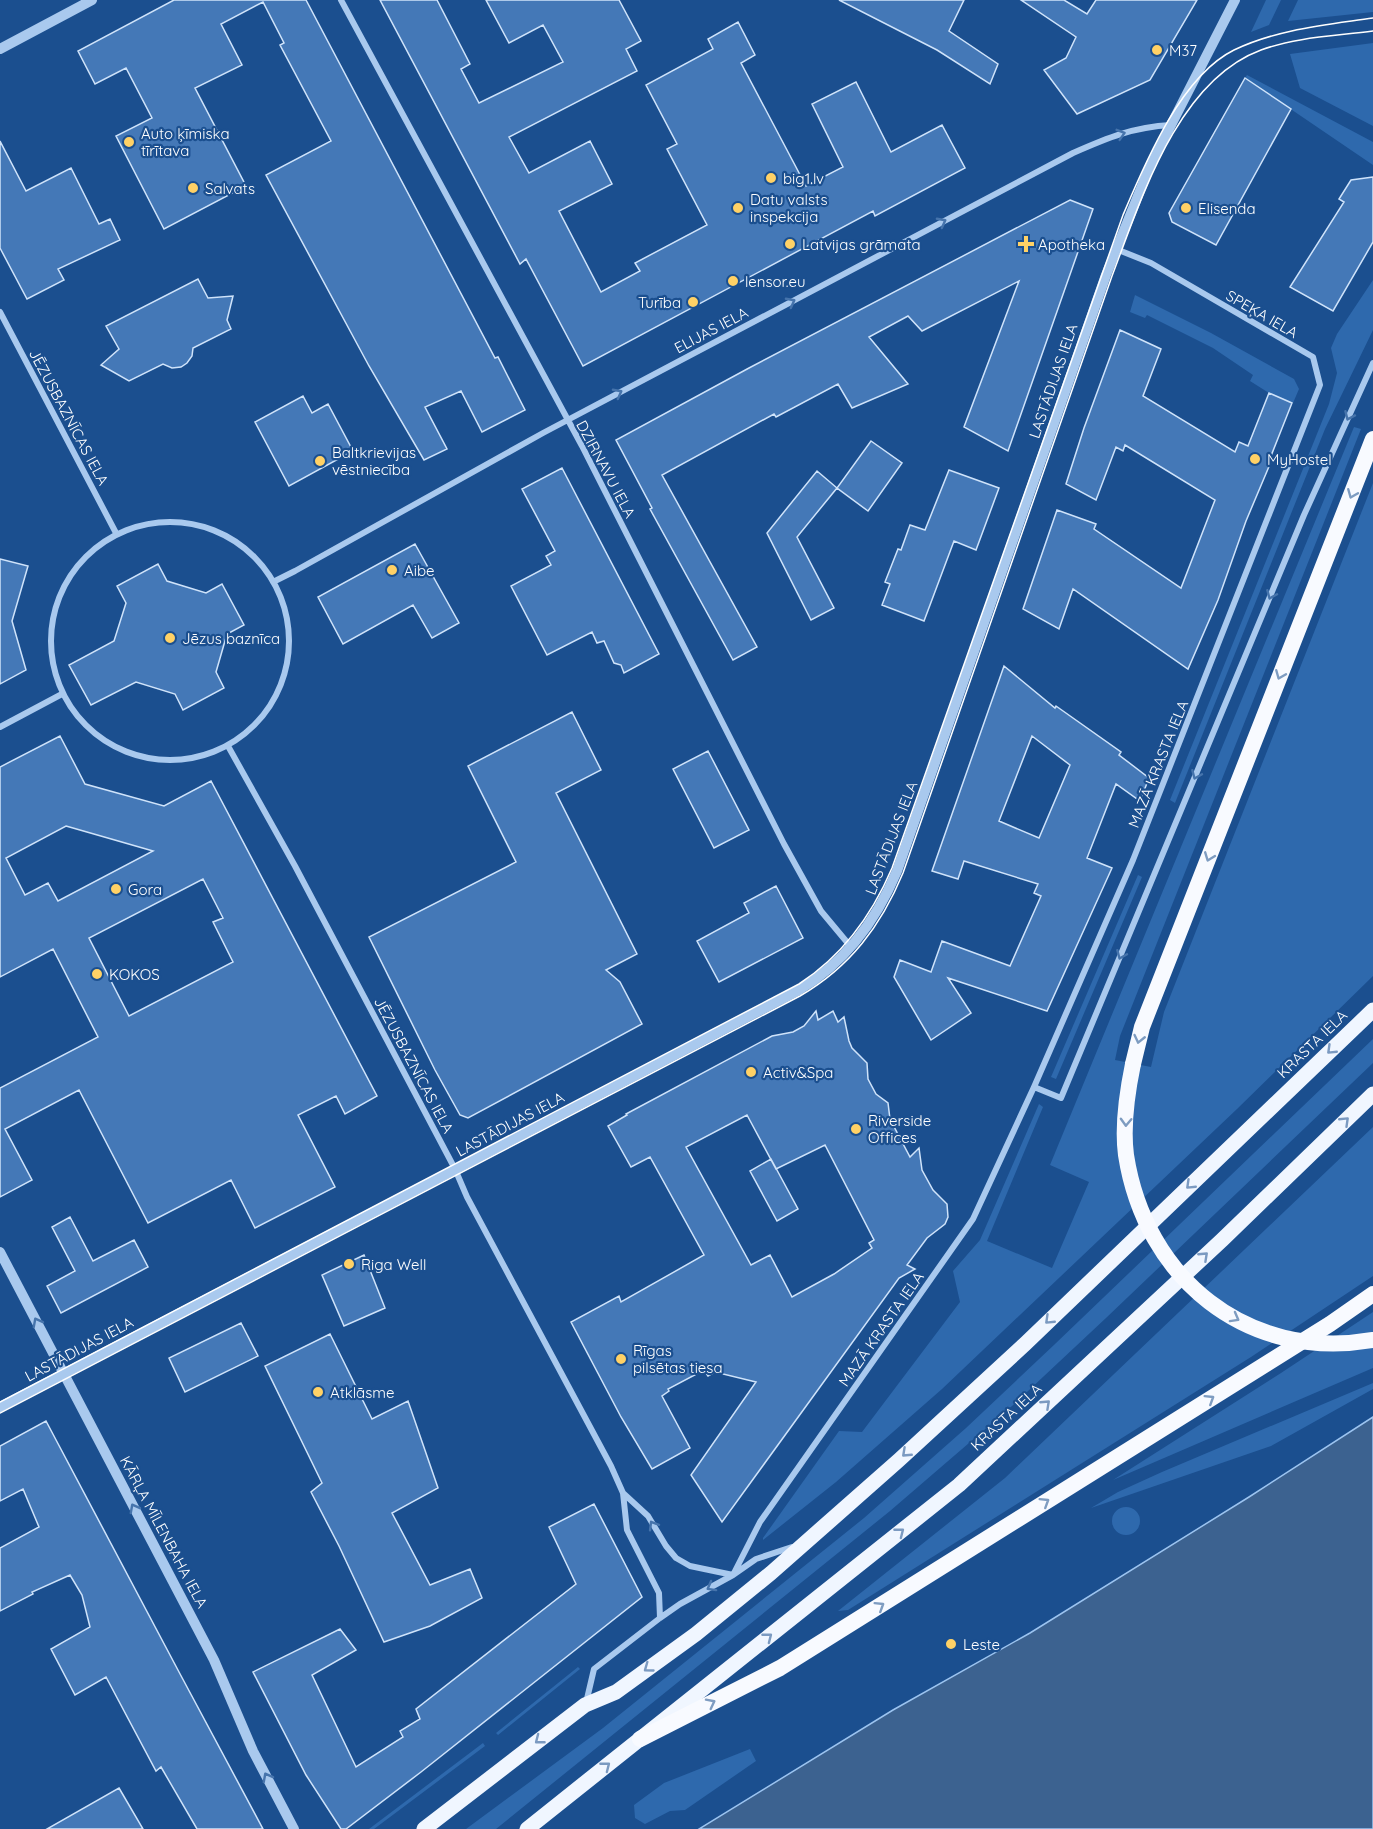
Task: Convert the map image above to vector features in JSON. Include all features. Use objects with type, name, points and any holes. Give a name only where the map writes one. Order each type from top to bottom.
[{"type":"highway","points":[[1373,439],[1142,1027],[1133,1064],[1125,1122],[1126,1153],[1134,1190],[1145,1220],[1162,1251],[1186,1283],[1224,1312],[1245,1324],[1270,1333],[1293,1340],[1326,1343],[1373,1340]]},
{"type":"highway","points":[[640,1739],[780,1668],[1330,1324],[1373,1294]]},
{"type":"main road","name":"KRASTA IELA","points":[[424,1829],[585,1705],[616,1692],[696,1634],[771,1573],[1025,1344],[1373,1010]]},
{"type":"main road","name":"KRASTA IELA","points":[[526,1829],[959,1485],[1213,1248],[1373,1094]]},
{"type":"street","points":[[0,49],[92,0]]},
{"type":"street","name":"DZIRNAVU IELA","points":[[341,0],[582,446],[783,844],[821,911],[851,948]]},
{"type":"street","name":"LASTĀDIJAS IELA","points":[[0,1407],[800,990],[829,969],[851,948],[880,907],[897,871],[1116,249],[1150,166],[1236,0]]},
{"type":"street","name":"ELIJAS IELA","points":[[273,582],[567,421],[1072,153],[1120,133],[1150,126],[1171,125]]},
{"type":"street","name":"SPEĶA IELA","points":[[1116,249],[1150,263],[1313,357],[1320,385],[1297,446]]},
{"type":"street","name":"JĒZUSBAZNĪCAS IELA","points":[[0,312],[116,533]]},
{"type":"street","points":[[1034,1087],[1061,1098],[1304,515],[1373,363]]},
{"type":"street","name":"MAZĀ KRASTA IELA","points":[[733,1575],[760,1522],[973,1219],[1034,1087],[1133,860],[1297,446]]},
{"type":"street","points":[[151,521],[188,521],[223,532],[253,553],[273,582],[289,626],[289,655],[279,691],[258,723],[228,746],[192,759],[153,760],[116,748],[84,726],[62,694],[51,658],[51,621],[63,585],[85,555],[116,533],[151,521]]},
{"type":"street","points":[[0,727],[62,694]]},
{"type":"street","name":"JĒZUSBAZNĪCAS IELA","points":[[228,746],[284,846],[455,1169],[467,1197],[612,1466],[623,1493],[627,1530],[659,1593],[660,1618]]},
{"type":"street","name":"KĀRĻA MĪLENBAHA IELA","points":[[0,1252],[214,1660],[253,1751],[294,1829]]},
{"type":"street","name":"JĒZUSBAZNĪCAS IELA","points":[[623,1493],[648,1516],[676,1558],[690,1566],[733,1575]]},
{"type":"street","name":"KRASTA IELA","points":[[585,1705],[594,1669],[660,1618],[756,1559],[801,1544]]},
{"type":"shaded area","points":[[1266,0],[1281,0],[1269,25],[1251,32]]},
{"type":"shaded area","points":[[1298,0],[1373,0],[1373,12],[1288,21]]},
{"type":"shaded area","points":[[1373,43],[1373,126],[1300,88],[1290,54]]},
{"type":"shaded area","points":[[1247,75],[1373,142],[1373,165],[1245,78]]},
{"type":"shaded area","points":[[1373,280],[1373,330],[1325,429],[1175,803],[1170,800],[1329,404],[1337,373],[1331,348],[1337,334]]},
{"type":"shaded area","points":[[1135,295],[1211,333],[1294,379],[1299,389],[1293,403],[1269,393],[1250,381],[1253,375],[1213,348],[1147,315],[1145,318],[1130,312]]},
{"type":"shaded area","points":[[1354,427],[1361,429],[1120,1036],[1115,1060],[1151,1067],[1164,1012],[1373,483],[1373,976],[1237,1109],[942,1389],[836,1482],[763,1540],[839,1431],[862,1432],[960,1302],[953,1271],[980,1240],[1039,1104],[1043,1107],[987,1241],[1052,1268],[1089,1182],[1050,1165]]},
{"type":"shaded area","points":[[1138,875],[1142,877],[1056,1079],[1051,1077]]},
{"type":"shaded area","points":[[1373,1039],[1373,1063],[1012,1406],[890,1511],[496,1829],[466,1829],[603,1728],[864,1518],[966,1428]]},
{"type":"shaded area","points":[[1373,1127],[1373,1276],[1251,1357],[848,1610],[838,1611],[1005,1478]]},
{"type":"shaded area","points":[[1373,1312],[1373,1368],[1113,1480],[1281,1373]]},
{"type":"shaded area","points":[[1373,1383],[1373,1389],[1271,1446],[1091,1508],[1118,1492],[1162,1472]]},
{"type":"shaded area","points":[[1373,1417],[1373,1829],[699,1829],[893,1710],[1030,1633]]},
{"type":"shaded area","points":[[1126,1507],[1136,1511],[1140,1521],[1136,1531],[1126,1535],[1116,1531],[1112,1521],[1116,1511]]},
{"type":"shaded area","points":[[578,1667],[580,1669],[498,1735],[496,1733]]},
{"type":"shaded area","points":[[483,1743],[485,1746],[374,1829],[369,1829]]},
{"type":"shaded area","points":[[750,1749],[756,1761],[685,1810],[670,1811],[645,1824],[635,1818],[634,1805],[664,1783]]},
{"type":"building","points":[[174,0],[306,0],[495,358],[498,357],[525,410],[482,432],[461,391],[425,407],[447,449],[424,460],[369,366],[266,175],[331,141],[280,45],[284,43],[263,2],[221,24],[242,65],[195,88],[246,186],[164,229],[116,136],[152,118],[126,68],[95,84],[78,51]]},
{"type":"building","points":[[380,0],[437,0],[470,64],[461,69],[479,103],[563,62],[543,25],[509,43],[486,0],[619,0],[641,41],[626,49],[637,71],[509,137],[529,173],[590,141],[612,184],[559,211],[601,292],[640,271],[635,263],[707,225],[667,149],[677,144],[646,85],[713,49],[708,39],[738,22],[755,55],[741,63],[806,186],[843,167],[812,104],[856,82],[891,152],[942,125],[965,168],[875,216],[873,211],[583,366],[526,259],[520,264]]},
{"type":"building","points":[[839,0],[964,0],[949,31],[998,64],[990,84],[937,50]]},
{"type":"building","points":[[1021,0],[1064,0],[1087,14],[1096,0],[1197,0],[1150,80],[1077,114],[1044,70],[1066,58],[1076,37]]},
{"type":"building","points":[[1245,78],[1291,109],[1216,245],[1172,222],[1169,213]]},
{"type":"building","points":[[0,141],[26,191],[71,168],[99,224],[110,219],[120,240],[58,269],[64,280],[27,299],[0,248]]},
{"type":"building","points":[[1373,177],[1373,242],[1333,311],[1290,287],[1344,202],[1339,199],[1351,180]]},
{"type":"building","points":[[1070,200],[1093,209],[1008,451],[964,427],[1019,281],[922,331],[908,316],[869,337],[908,384],[852,408],[838,384],[776,417],[774,414],[662,475],[757,647],[733,660],[650,509],[652,508],[616,440]]},
{"type":"building","points":[[198,279],[208,298],[233,296],[227,320],[231,329],[193,348],[192,356],[181,367],[172,368],[163,364],[129,381],[101,365],[119,349],[106,326]]},
{"type":"building","points":[[1120,330],[1161,349],[1143,396],[1235,452],[1239,442],[1248,446],[1269,393],[1292,403],[1218,600],[1188,669],[1073,589],[1059,629],[1023,609],[1057,510],[1096,524],[1094,529],[1181,588],[1215,500],[1125,445],[1123,451],[1116,447],[1096,500],[1066,484]]},
{"type":"building","points":[[303,396],[312,413],[328,404],[353,451],[289,486],[255,422]]},
{"type":"building","points":[[871,441],[902,463],[868,511],[837,488]]},
{"type":"building","points":[[562,468],[659,654],[624,673],[621,665],[614,663],[604,641],[597,643],[592,632],[547,655],[511,586],[551,565],[546,556],[555,551],[522,489]]},
{"type":"building","points":[[949,470],[999,488],[976,550],[954,541],[924,621],[882,605],[890,584],[885,582],[910,525],[925,530]]},
{"type":"building","points":[[817,471],[837,488],[797,537],[834,608],[811,620],[767,533]]},
{"type":"building","points":[[415,544],[459,623],[432,638],[413,605],[343,644],[318,597]]},
{"type":"building","points":[[0,559],[28,566],[12,621],[26,670],[0,684]]},
{"type":"building","name":"Jēzus baznīca","points":[[158,564],[167,581],[206,593],[222,584],[244,625],[227,634],[216,672],[224,688],[183,710],[175,694],[136,682],[91,705],[69,665],[114,641],[126,603],[117,586]]},
{"type":"building","points":[[1004,666],[1055,708],[1056,706],[1121,752],[1119,755],[1149,778],[1140,801],[1116,784],[1087,858],[1112,868],[1047,1011],[948,978],[971,1013],[931,1040],[894,977],[900,960],[931,972],[942,941],[1010,966],[1041,896],[1034,893],[1038,884],[964,861],[958,879],[932,871]],"holes":[[[1032,736],[1070,765],[1039,838],[999,821]]]},
{"type":"building","points":[[572,712],[601,770],[556,793],[637,954],[606,970],[620,982],[642,1024],[468,1118],[460,1115],[435,1070],[369,937],[516,862],[468,766]]},
{"type":"building","points":[[60,736],[85,784],[164,806],[211,781],[377,1096],[345,1114],[336,1096],[298,1115],[335,1187],[255,1228],[231,1180],[148,1223],[79,1090],[5,1129],[32,1180],[0,1197],[0,1088],[98,1037],[53,949],[0,977],[0,767]],"holes":[[[66,826],[153,851],[58,901],[48,883],[25,895],[6,858]],[[203,879],[223,918],[213,922],[233,962],[129,1016],[89,938]]]},
{"type":"building","points":[[708,751],[749,830],[714,848],[673,769]]},
{"type":"building","points":[[776,886],[803,938],[719,982],[697,941],[749,913],[744,903]]},
{"type":"building","points":[[816,1011],[818,1020],[833,1011],[838,1022],[844,1017],[852,1048],[867,1063],[868,1079],[876,1094],[888,1103],[890,1119],[910,1157],[919,1148],[922,1170],[933,1190],[947,1204],[948,1217],[945,1224],[927,1238],[907,1265],[915,1269],[899,1278],[722,1522],[691,1475],[756,1382],[715,1372],[708,1376],[704,1370],[668,1389],[669,1391],[662,1396],[690,1448],[652,1469],[621,1417],[571,1322],[619,1296],[621,1302],[704,1255],[650,1157],[631,1167],[608,1126],[626,1114],[772,1036],[793,1032],[804,1026]],"holes":[[[747,1115],[776,1169],[825,1145],[874,1240],[869,1243],[872,1248],[834,1274],[792,1297],[770,1255],[751,1265],[686,1147]]]},
{"type":"building","points":[[771,1159],[798,1209],[777,1221],[750,1171]]},
{"type":"building","points":[[70,1217],[93,1261],[134,1240],[148,1267],[61,1313],[47,1286],[75,1271],[52,1227]]},
{"type":"building","points":[[364,1255],[385,1308],[344,1326],[322,1275]]},
{"type":"building","points":[[241,1323],[258,1356],[185,1392],[169,1358]]},
{"type":"building","points":[[330,1334],[372,1419],[408,1401],[438,1488],[392,1513],[430,1585],[470,1569],[482,1598],[430,1626],[384,1642],[311,1492],[322,1483],[265,1366]]},
{"type":"building","points":[[46,1421],[263,1829],[197,1829],[161,1767],[156,1771],[106,1677],[75,1695],[51,1649],[90,1627],[82,1595],[70,1575],[32,1592],[33,1594],[0,1611],[0,1548],[39,1527],[23,1489],[0,1501],[0,1446]]},
{"type":"building","points":[[594,1504],[642,1597],[421,1772],[346,1829],[341,1829],[306,1775],[253,1672],[340,1629],[356,1650],[312,1675],[356,1767],[403,1737],[400,1731],[420,1719],[416,1709],[576,1584],[549,1527]]},
{"type":"building","points":[[119,1788],[143,1829],[47,1829]]},
{"type":"tram line","points":[[0,1402],[799,984],[829,961],[865,918],[892,868],[1123,215],[1142,171],[1167,123],[1197,79],[1215,62],[1234,50],[1285,32],[1373,18]]},
{"type":"tram line","points":[[0,1413],[800,996],[818,985],[849,958],[874,928],[903,873],[1112,276],[1150,179],[1166,146],[1185,115],[1206,88],[1232,65],[1261,50],[1288,42],[1373,31]]},
{"type":"place","name":"M37","points":[[1157,50]]},
{"type":"place","name":"Auto ķīmiska tīrītava","points":[[129,142]]},
{"type":"place","name":"big1.lv","points":[[771,178]]},
{"type":"place","name":"Salvats","points":[[193,188]]},
{"type":"place","name":"Datu valsts inspekcija","points":[[738,208]]},
{"type":"place","name":"Elisenda","points":[[1186,208]]},
{"type":"place","name":"Latvijas grāmata","points":[[790,244]]},
{"type":"place","name":"Apotheka","points":[[1026,244]]},
{"type":"place","name":"lensor.eu","points":[[733,281]]},
{"type":"place","name":"Turība","points":[[693,302]]},
{"type":"place","name":"MyHostel","points":[[1255,459]]},
{"type":"place","name":"Baltkrievijas vēstniecība","points":[[320,461]]},
{"type":"place","name":"Aibe","points":[[392,570]]},
{"type":"place","name":"Jēzus baznīca","points":[[170,638]]},
{"type":"place","name":"Gora","points":[[116,889]]},
{"type":"place","name":"KOKOS","points":[[97,974]]},
{"type":"place","name":"Activ&Spa","points":[[751,1072]]},
{"type":"place","name":"Riverside Offices","points":[[856,1129]]},
{"type":"place","name":"Riga Well","points":[[349,1264]]},
{"type":"place","name":"Rīgas pilsētas tiesa","points":[[621,1359]]},
{"type":"place","name":"Atklāsme","points":[[318,1392]]},
{"type":"place","name":"Leste","points":[[951,1644]]}]
